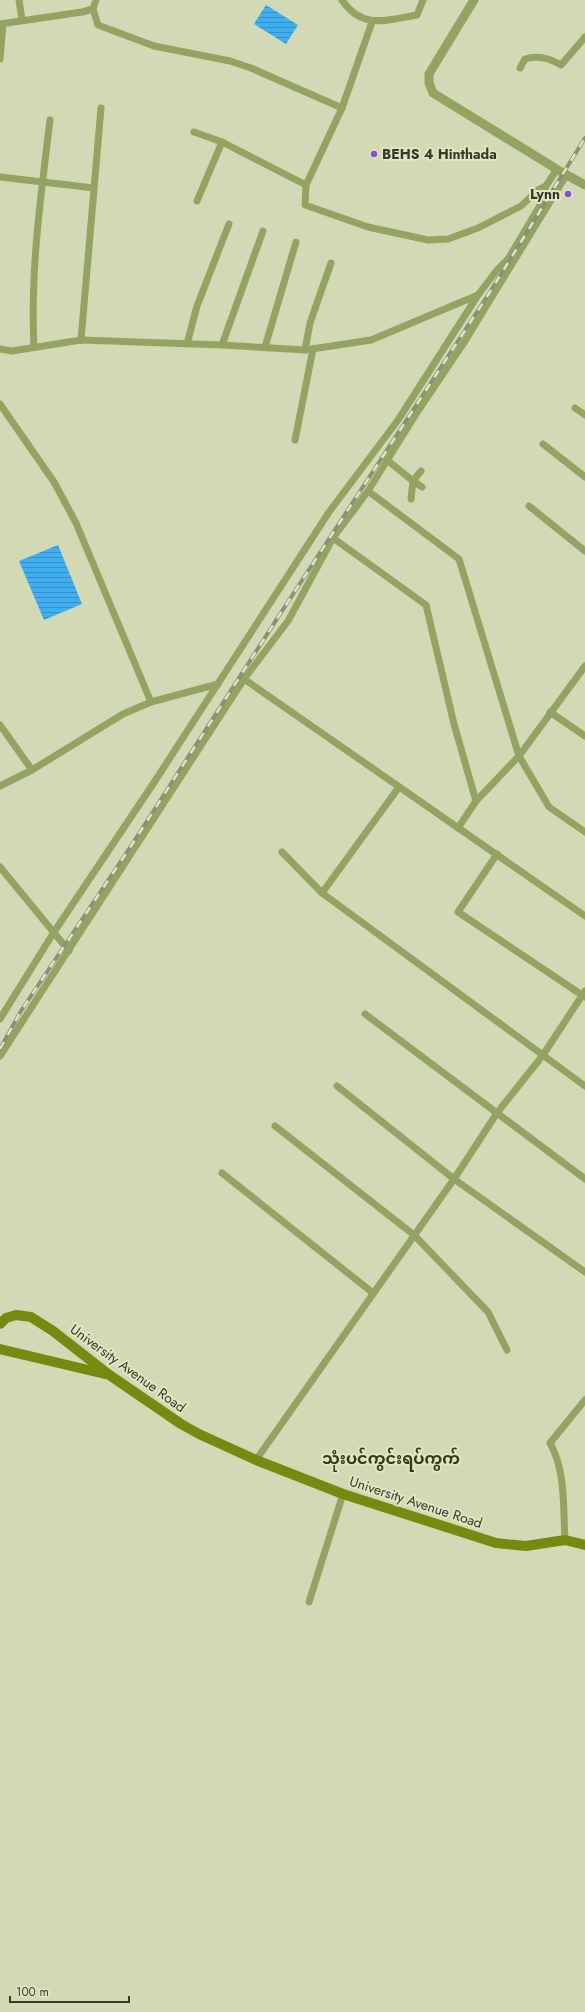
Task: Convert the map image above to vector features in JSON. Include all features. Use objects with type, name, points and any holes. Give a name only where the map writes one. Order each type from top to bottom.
[{"type":"main road","name":"University Avenue Road","points":[[0,1324],[6,1318],[16,1315],[30,1317],[52,1331],[108,1374],[187,1428],[256,1460],[343,1494],[496,1543],[526,1546],[566,1540],[585,1545]]},
{"type":"main road","points":[[0,1349],[108,1374]]},
{"type":"street","points":[[19,0],[22,20]]},
{"type":"street","points":[[96,0],[93,9],[98,25],[154,46],[230,61],[251,68],[342,108]]},
{"type":"street","points":[[342,0],[359,17],[372,22],[417,16],[423,0]]},
{"type":"street","points":[[474,0],[429,74],[429,83],[433,93],[585,185]]},
{"type":"street","points":[[0,59],[1,24],[93,9]]},
{"type":"street","points":[[372,22],[342,108],[306,185],[305,205],[368,227],[428,240],[448,238],[478,228],[521,206],[538,190],[546,186],[562,172]]},
{"type":"street","points":[[520,68],[525,59],[541,57],[552,60],[561,65],[585,37]]},
{"type":"street","points":[[81,340],[101,108]]},
{"type":"street","points":[[34,347],[32,304],[50,120]]},
{"type":"street","points":[[194,132],[222,142],[306,185]]},
{"type":"street","points":[[197,201],[222,142]]},
{"type":"street","points":[[0,1056],[244,679],[288,621],[333,538],[368,491],[386,460],[498,290],[562,172]]},
{"type":"street","points":[[0,177],[94,188]]},
{"type":"street","points":[[0,1019],[54,932],[218,684],[329,512],[398,420],[478,295],[497,270],[508,259],[539,207],[546,186]]},
{"type":"street","points":[[187,344],[197,306],[229,224]]},
{"type":"street","points":[[222,344],[263,231]]},
{"type":"street","points":[[265,348],[296,242]]},
{"type":"street","points":[[305,350],[310,323],[331,263]]},
{"type":"street","points":[[0,348],[12,351],[81,340],[222,344],[305,350],[371,340],[478,295]]},
{"type":"street","points":[[295,440],[313,349]]},
{"type":"street","points":[[0,404],[54,482],[76,523],[151,702]]},
{"type":"street","points":[[575,408],[585,415]]},
{"type":"street","points":[[543,444],[585,477]]},
{"type":"street","points":[[386,460],[412,482],[422,487]]},
{"type":"street","points":[[411,499],[412,482],[422,471]]},
{"type":"street","points":[[368,491],[459,559],[519,756],[549,807],[585,832]]},
{"type":"street","points":[[529,506],[585,551]]},
{"type":"street","points":[[333,538],[426,605],[454,724],[476,801]]},
{"type":"street","points":[[458,828],[476,801],[519,756],[585,666]]},
{"type":"street","points":[[244,679],[585,916]]},
{"type":"street","points":[[0,786],[32,770],[123,714],[151,702],[218,684]]},
{"type":"street","points":[[550,712],[585,736]]},
{"type":"street","points":[[0,725],[32,770]]},
{"type":"street","points":[[322,893],[399,787]]},
{"type":"street","points":[[282,852],[322,893],[585,1086]]},
{"type":"street","points":[[256,1460],[454,1179],[497,1113],[544,1055],[584,994],[458,912],[497,854]]},
{"type":"street","points":[[0,867],[69,951]]},
{"type":"street","points":[[365,1014],[585,1179]]},
{"type":"street","points":[[338,1086],[454,1179],[585,1272]]},
{"type":"street","points":[[275,1126],[414,1235],[488,1312],[507,1350]]},
{"type":"street","points":[[222,1173],[373,1294]]},
{"type":"street","points":[[566,1540],[560,1471],[556,1454],[550,1443],[585,1400]]},
{"type":"street","points":[[309,1602],[343,1494]]},
{"type":"water","points":[[266,5],[298,25],[286,44],[254,24]]},
{"type":"water","points":[[58,545],[82,604],[44,620],[19,561]]},
{"type":"railway","points":[[0,1049],[21,1011],[131,846],[490,292],[585,138]]},
{"type":"place","name":"BEHS 4 Hinthada","points":[[374,154]]},
{"type":"place","name":"Lynn","points":[[568,194]]},
{"type":"district","name":"သုံးပင်ကွင်းရပ်ကွက်","points":[[391,1458]]}]
